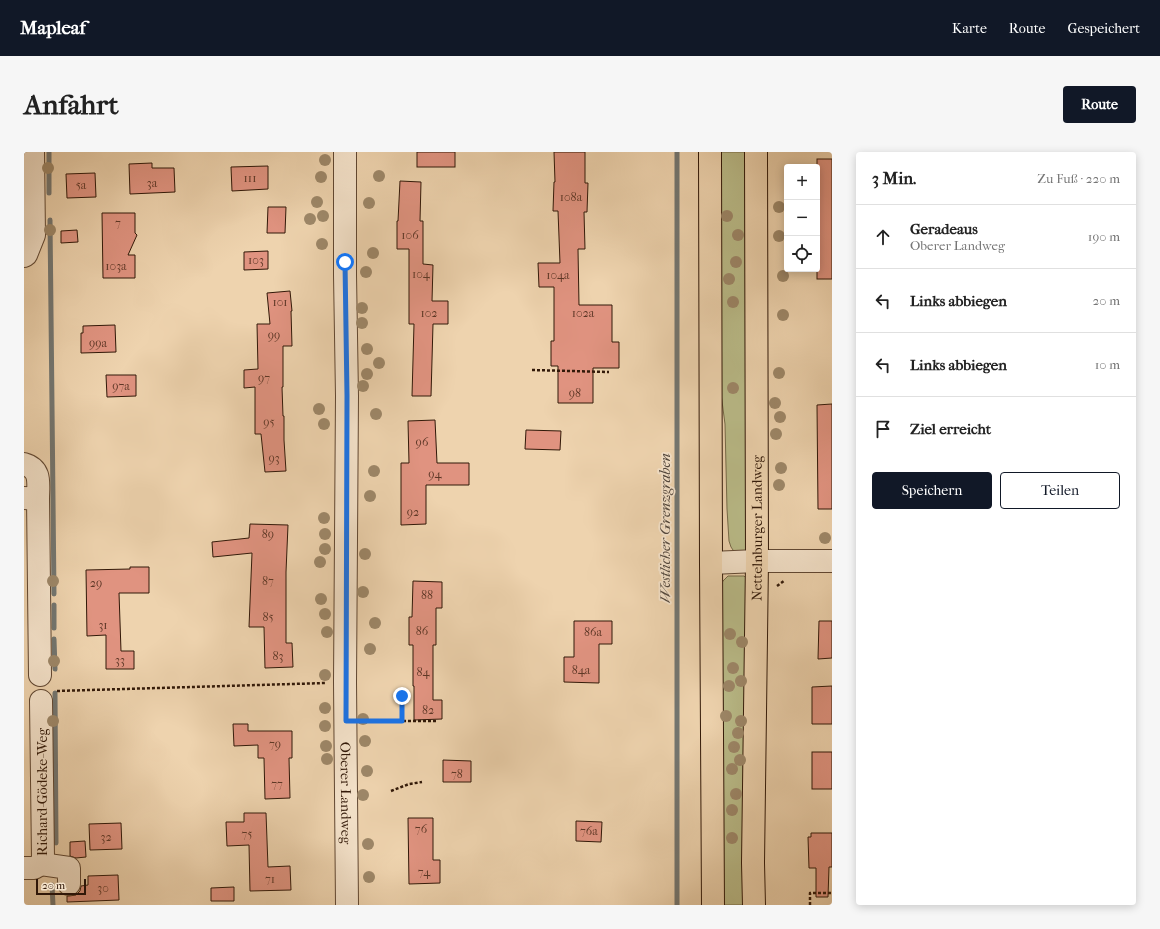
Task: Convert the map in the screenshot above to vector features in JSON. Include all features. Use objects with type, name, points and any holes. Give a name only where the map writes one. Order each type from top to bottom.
[{"type":"main road","points":[[710,152],[713,905]]},
{"type":"main road","name":"Nettelnburger Landweg","points":[[754,905],[753,863],[757,561],[756,152]]},
{"type":"street","points":[[24,256],[26,255],[34,234],[33,152]]},
{"type":"street","name":"Oberer Landweg","points":[[345,152],[347,396],[345,682],[347,905]]},
{"type":"street","points":[[24,464],[31,467],[39,479],[31,498],[40,675]]},
{"type":"street","points":[[711,563],[757,561],[832,561]]},
{"type":"street","name":"Richard-Gödeke-Weg","points":[[33,866],[43,858],[49,696]]},
{"type":"street","points":[[33,866],[69,868],[69,884]]},
{"type":"path","points":[[532,370],[609,372]]},
{"type":"path","points":[[49,696],[345,682]]},
{"type":"path","points":[[402,696],[402,721]]},
{"type":"path","points":[[346,721],[437,721]]},
{"type":"path","points":[[391,791],[409,784],[422,782]]},
{"type":"path","points":[[810,905],[810,893],[832,893]]},
{"type":"green space","points":[[719,152],[751,152],[747,546],[745,553],[735,553],[729,541],[725,424],[718,371]]},
{"type":"green space","points":[[728,576],[744,576],[747,579],[747,905],[720,905],[719,591],[723,581]]},
{"type":"building","points":[[417,152],[455,152],[455,167],[417,167]]},
{"type":"building","points":[[554,152],[585,152],[585,183],[588,183],[587,212],[584,212],[585,249],[578,249],[579,305],[612,305],[612,342],[619,342],[619,368],[593,368],[593,403],[558,403],[558,366],[551,366],[551,341],[554,341],[554,287],[539,287],[538,263],[560,263],[558,211],[553,211],[555,182]]},
{"type":"building","points":[[817,159],[832,159],[832,279],[817,279],[817,272],[820,272],[820,164],[817,164]]},
{"type":"building","points":[[152,163],[152,168],[174,168],[175,192],[130,194],[129,164]]},
{"type":"building","points":[[268,166],[268,189],[232,191],[231,167]]},
{"type":"building","points":[[95,173],[96,197],[67,198],[66,174]]},
{"type":"building","points":[[400,181],[421,182],[420,221],[423,221],[423,264],[433,265],[432,301],[448,301],[448,324],[433,324],[431,396],[412,396],[414,324],[409,324],[409,249],[397,249],[397,221]]},
{"type":"building","points":[[268,207],[286,207],[285,233],[267,233]]},
{"type":"building","points":[[102,213],[135,213],[135,233],[137,235],[128,255],[135,255],[135,278],[103,278]]},
{"type":"building","points":[[77,230],[78,242],[61,243],[61,231]]},
{"type":"building","points":[[268,251],[268,269],[244,270],[244,252]]},
{"type":"building","points":[[290,291],[292,311],[292,346],[283,346],[282,387],[286,471],[265,472],[261,434],[255,434],[255,387],[244,388],[244,370],[258,369],[257,324],[270,324],[267,293]]},
{"type":"building","points":[[115,325],[116,352],[81,353],[81,333],[83,333],[83,326]]},
{"type":"building","points":[[106,375],[136,375],[136,396],[107,397]]},
{"type":"building","points":[[832,404],[832,509],[818,509],[817,405]]},
{"type":"building","points":[[435,420],[437,463],[469,463],[469,485],[426,485],[426,524],[401,525],[401,463],[409,463],[408,421]]},
{"type":"building","points":[[526,430],[561,431],[560,450],[525,449]]},
{"type":"building","points":[[250,524],[288,525],[286,572],[286,643],[292,643],[293,667],[265,668],[264,627],[249,627],[252,553],[213,557],[212,542],[249,538]]},
{"type":"building","points":[[130,567],[149,567],[149,593],[119,593],[121,651],[134,651],[134,669],[106,669],[106,635],[87,636],[86,570],[130,569]]},
{"type":"building","points":[[413,581],[442,582],[442,608],[436,608],[436,645],[433,645],[433,700],[442,700],[442,719],[414,720],[413,645],[409,645],[409,617],[412,617]]},
{"type":"building","points":[[574,621],[612,621],[612,644],[599,644],[599,683],[564,682],[564,657],[574,657]]},
{"type":"building","points":[[819,621],[832,621],[832,658],[818,659]]},
{"type":"building","points":[[832,686],[832,724],[812,724],[812,687]]},
{"type":"building","points":[[233,724],[248,724],[248,731],[292,731],[292,758],[289,758],[290,798],[265,799],[264,758],[258,758],[258,745],[234,746]]},
{"type":"building","points":[[812,752],[832,752],[832,789],[812,789]]},
{"type":"building","points":[[443,760],[471,761],[471,782],[443,782]]},
{"type":"building","points":[[244,813],[266,813],[268,867],[290,866],[291,890],[250,891],[249,845],[227,846],[226,822],[244,822]]},
{"type":"building","points":[[408,818],[433,818],[433,860],[440,860],[440,883],[409,884]]},
{"type":"building","points":[[576,821],[602,822],[601,842],[576,841]]},
{"type":"building","points":[[121,823],[122,849],[90,850],[89,824]]},
{"type":"building","points":[[811,833],[832,833],[832,867],[829,867],[828,897],[816,897],[816,868],[809,868],[808,837],[811,837]]},
{"type":"building","points":[[85,841],[86,857],[76,858],[70,856],[70,842]]},
{"type":"building","points":[[118,875],[119,900],[67,902],[67,896],[76,895],[80,891],[81,886],[88,885],[88,876]]},
{"type":"building","points":[[234,887],[234,901],[211,901],[211,888]]},
{"type":"waterway","points":[[49,152],[49,193]]},
{"type":"waterway","name":"Westlicher Grenzgraben","points":[[677,152],[677,905]]},
{"type":"waterway","points":[[50,220],[54,594]]},
{"type":"waterway","points":[[54,605],[54,628]]},
{"type":"waterway","points":[[54,639],[55,669]]},
{"type":"waterway","points":[[55,693],[56,843]]},
{"type":"waterway","points":[[52,885],[53,905]]},
{"type":"route","points":[[345,262],[347,396],[346,721],[402,721],[402,696]]}]
